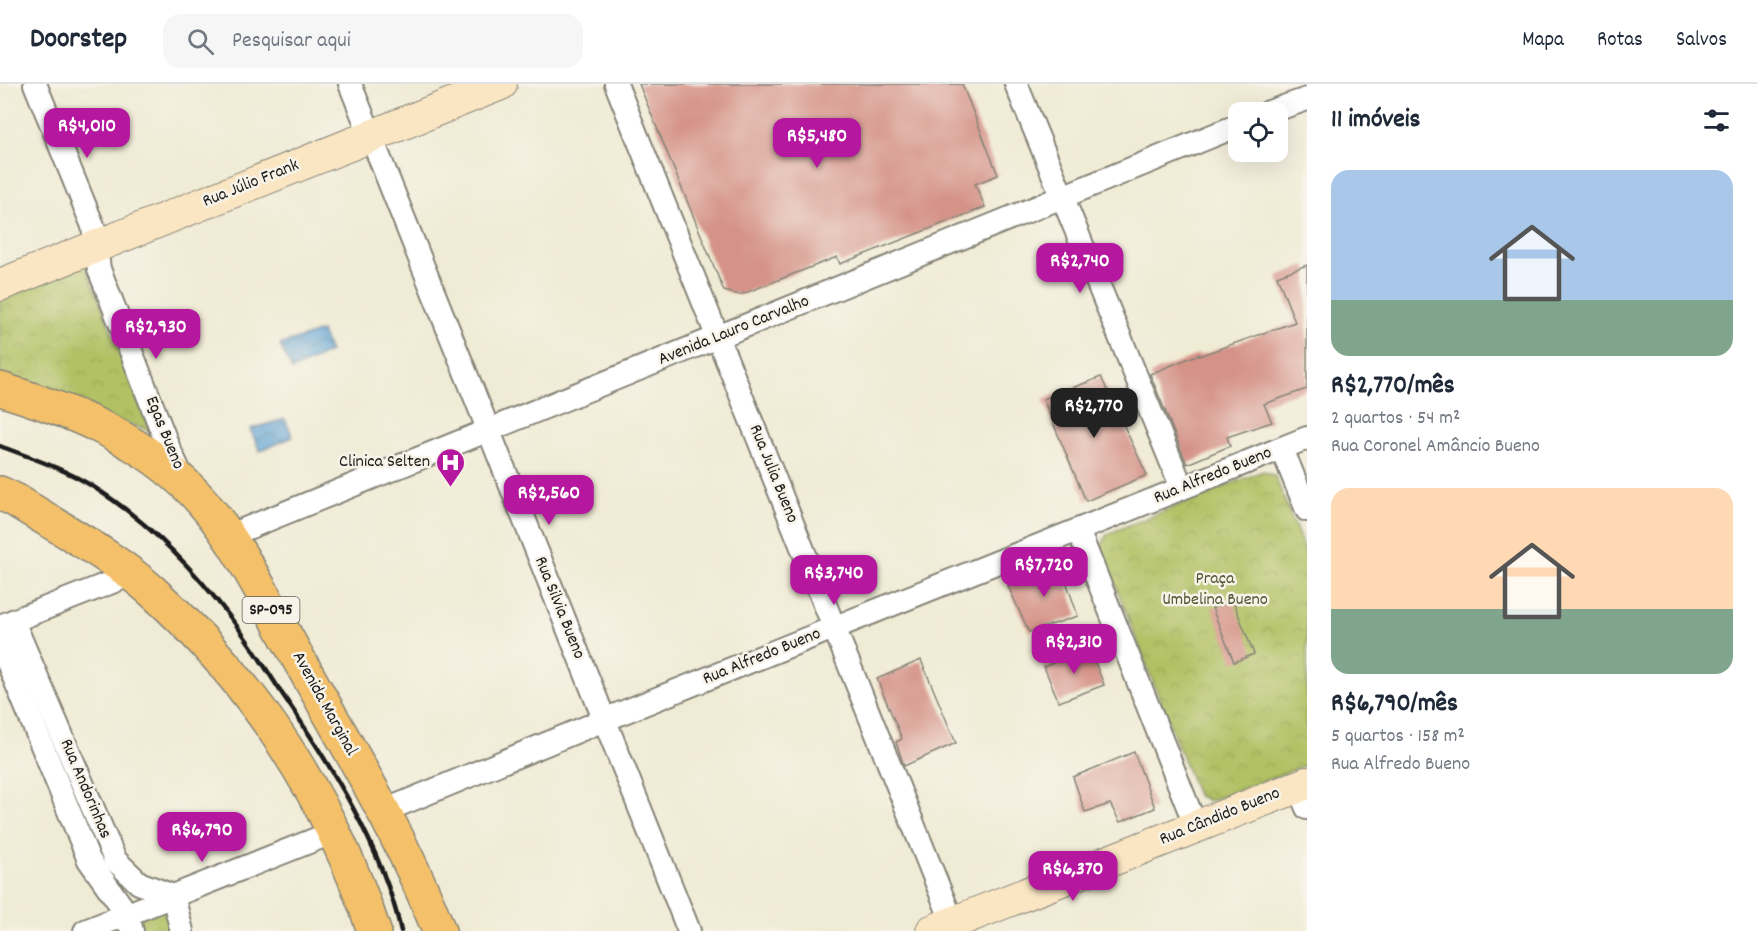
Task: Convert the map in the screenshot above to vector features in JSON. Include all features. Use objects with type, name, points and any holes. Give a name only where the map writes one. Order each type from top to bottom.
[{"type":"main road","name":"Rua Júlio Frank","points":[[0,285],[501,84]]},
{"type":"main road","name":"Avenida Marginal","points":[[0,389],[92,422],[158,461],[185,483],[228,536],[384,811],[439,931]]},
{"type":"main road","points":[[0,493],[15,500],[151,590],[214,654],[256,704],[298,764],[334,832],[361,892],[374,931]]},
{"type":"main road","name":"Rua Cândido Bueno","points":[[947,928],[1196,827],[1304,792]]},
{"type":"street","name":"Egas Bueno","points":[[35,84],[93,226],[99,269],[185,483]]},
{"type":"street","name":"Rua Silvia Bueno","points":[[350,84],[689,931]]},
{"type":"street","name":"Rua Julia Bueno","points":[[616,84],[835,628],[947,928]]},
{"type":"street","points":[[1016,84],[1182,489]]},
{"type":"street","points":[[1288,106],[1307,99]]},
{"type":"street","name":"Avenida Lauro Carvalho","points":[[228,536],[1228,130]]},
{"type":"street","name":"Rua Alfredo Bueno","points":[[384,811],[604,720],[1307,438]]},
{"type":"street","points":[[1282,448],[1307,510]]},
{"type":"street","points":[[1078,530],[1196,827]]},
{"type":"street","points":[[6,623],[130,575]]},
{"type":"street","name":"Rua Andorinhas","points":[[6,623],[115,860],[139,884],[172,896]]},
{"type":"street","name":"Rua Andorinhas","points":[[0,643],[89,860],[129,923]]},
{"type":"street","points":[[85,931],[129,923],[172,896],[334,832]]},
{"type":"street","points":[[172,896],[182,931]]},
{"type":"green space","points":[[85,264],[151,431],[94,413],[0,377],[0,299]]},
{"type":"green space","name":"Praça Umbelina Bueno","points":[[1263,471],[1275,476],[1307,556],[1307,765],[1209,801],[1197,795],[1101,548],[1107,534]]},
{"type":"green space","points":[[170,903],[178,931],[137,931],[132,916]]},
{"type":"water","points":[[321,331],[330,352],[292,370],[280,345]]},
{"type":"water","points":[[285,419],[293,437],[260,451],[250,429]]},
{"type":"building","points":[[639,84],[962,84],[998,175],[975,184],[985,207],[840,264],[837,257],[740,295],[724,291]]},
{"type":"building","points":[[1307,265],[1307,389],[1264,404],[1272,422],[1227,437],[1230,446],[1187,464],[1150,374],[1199,354],[1199,356],[1295,322],[1277,276]]},
{"type":"building","points":[[1101,377],[1147,475],[1086,501],[1043,399]]},
{"type":"building","points":[[1059,561],[1078,616],[1029,632],[1008,586]]},
{"type":"building","points":[[1233,601],[1254,654],[1234,662],[1212,608]]},
{"type":"building","points":[[1089,647],[1104,685],[1059,702],[1044,667]]},
{"type":"building","points":[[921,660],[956,743],[904,766],[896,742],[902,739],[877,679]]},
{"type":"building","points":[[1134,752],[1155,808],[1120,822],[1110,804],[1085,812],[1073,777]]},
{"type":"railway","points":[[0,446],[70,474],[112,499],[167,545],[215,598],[257,654],[318,748],[352,807],[381,868],[401,931]]},
{"type":"place","name":"Clinica Selten","points":[[451,488]]}]
